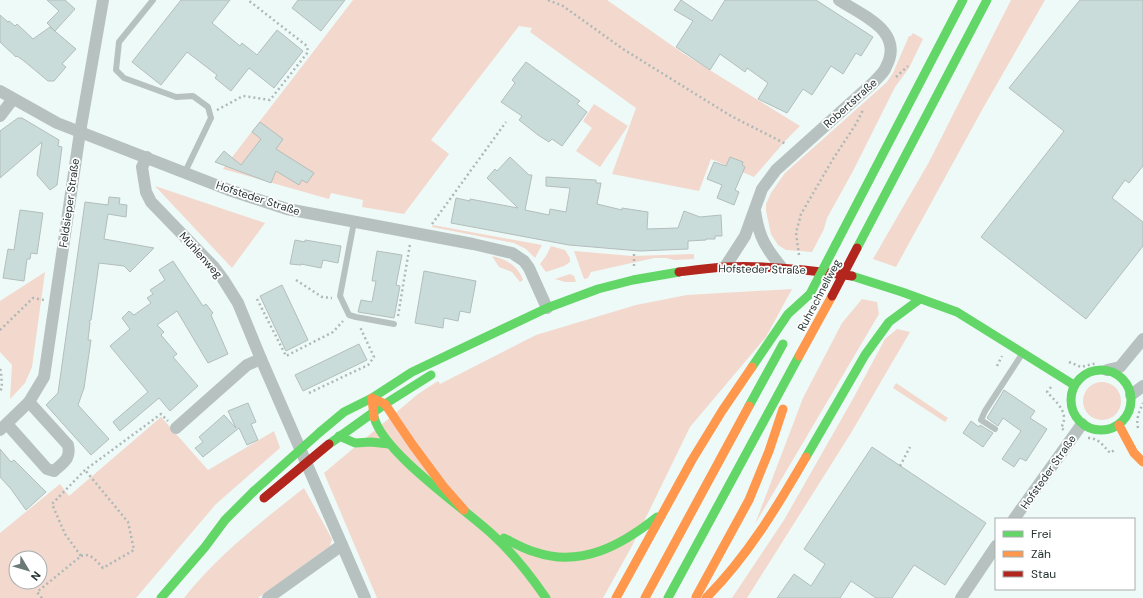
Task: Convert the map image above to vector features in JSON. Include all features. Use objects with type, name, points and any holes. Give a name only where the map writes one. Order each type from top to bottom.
[{"type":"main road","name":"Ruhrschnellweg","points":[[795,321],[963,0]]},
{"type":"main road","name":"Ruhrschnellweg","points":[[668,598],[832,296],[987,0]]},
{"type":"main road","name":"Hofsteder Straße","points":[[161,598],[205,547],[225,520],[254,491],[344,412],[372,398],[412,372],[547,308],[598,290],[633,280],[679,272],[759,267],[808,270],[852,276],[957,312],[1074,385],[1070,402],[1072,411],[1082,424],[1091,430],[1100,431],[1110,430],[1119,425]]},
{"type":"main road","points":[[616,598],[692,460],[722,411],[788,314],[810,294]]},
{"type":"main road","points":[[706,598],[723,581],[758,535],[788,487],[865,354],[889,322],[920,299]]},
{"type":"main road","points":[[696,598],[749,500],[769,451],[788,396],[821,316]]},
{"type":"main road","name":"Ruhrschnellweg","points":[[645,598],[788,335]]},
{"type":"main road","name":"Hofsteder Straße","points":[[261,500],[329,444],[385,404],[457,359],[475,341]]},
{"type":"main road","points":[[1074,385],[1088,372],[1098,370],[1107,370],[1122,378],[1131,395],[1130,411],[1119,425],[1134,453],[1143,462]]},
{"type":"main road","points":[[464,510],[443,486],[385,404],[372,398],[372,413],[378,432],[389,444],[464,510],[484,527],[519,560],[535,580],[546,598]]},
{"type":"main road","points":[[340,436],[355,443],[371,442],[389,444]]},
{"type":"main road","points":[[484,527],[524,548],[545,555],[566,558],[591,554],[611,547],[629,538],[663,513]]},
{"type":"main road","name":"Hofsteder Straße","points":[[205,547],[232,526]]},
{"type":"street","name":"Feldsieper Straße","points":[[29,402],[68,445],[70,452],[68,459],[54,471],[47,469],[3,427],[29,402],[44,377],[80,132],[103,0]]},
{"type":"street","name":"Robertstraße","points":[[725,268],[745,236],[762,189],[776,170],[874,82],[886,68],[891,49],[890,39],[880,27],[839,0]]},
{"type":"street","name":"Hofsteder Straße","points":[[0,91],[57,123],[229,190],[287,209],[473,244],[512,253],[524,261],[529,268],[547,308]]},
{"type":"street","points":[[0,116],[13,99]]},
{"type":"street","name":"Mühlenweg","points":[[147,157],[142,168],[146,192],[152,202],[214,267],[238,303],[365,598]]},
{"type":"street","points":[[754,209],[760,236],[782,268]]},
{"type":"street","points":[[1107,370],[1120,367],[1143,339]]},
{"type":"street","points":[[176,428],[247,365],[261,359]]},
{"type":"street","points":[[1131,395],[1143,386]]},
{"type":"street","name":"Hofsteder Straße","points":[[1015,518],[1082,424]]},
{"type":"street","points":[[268,598],[342,545]]},
{"type":"street","points":[[961,598],[995,547]]},
{"type":"lane","points":[[153,0],[120,42],[116,70],[124,78],[176,96],[194,96],[208,106],[211,118],[185,172]]},
{"type":"lane","points":[[354,222],[340,296],[353,316],[394,324]]},
{"type":"lane","points":[[995,429],[981,420],[985,411],[1023,352]]},
{"type":"path","points":[[211,118],[218,110],[243,96],[270,100],[308,52],[307,46],[248,0]]},
{"type":"path","points":[[548,0],[563,6],[623,49],[724,112],[781,141],[796,151]]},
{"type":"path","points":[[895,78],[909,65]]},
{"type":"path","points":[[799,256],[796,233],[802,214],[870,97],[864,90]]},
{"type":"path","points":[[394,324],[397,319],[418,234],[506,122]]},
{"type":"path","points":[[296,280],[322,297],[333,298],[340,296]]},
{"type":"path","points":[[0,330],[33,298],[55,302]]},
{"type":"path","points":[[257,299],[286,356],[333,332],[353,316],[374,357],[368,365],[309,393]]},
{"type":"path","points":[[0,369],[2,388],[0,391]]},
{"type":"path","points":[[1047,392],[1061,408],[1064,416],[1064,423],[1061,428],[1083,442],[1088,438],[1095,439],[1110,453],[1127,440],[1140,434],[1137,422],[1138,412],[1143,403]]},
{"type":"path","points":[[81,556],[65,534],[52,504],[85,470],[161,414],[176,428]]},
{"type":"path","points":[[900,466],[910,447]]},
{"type":"path","points":[[42,598],[37,592],[84,554],[91,556],[102,568],[134,550],[128,522],[85,470]]},
{"type":"shaded area","points":[[353,0],[607,0],[684,54],[800,126],[754,177],[711,159],[699,191],[612,174],[636,108],[530,32],[532,28],[519,26],[431,140],[449,154],[404,214],[362,207],[363,200],[331,193],[329,199],[223,169]]},
{"type":"shaded area","points":[[1011,0],[1045,0],[982,110],[896,267],[873,259],[929,162]]},
{"type":"shaded area","points":[[913,33],[923,39],[909,68],[895,87],[853,171],[827,218],[824,229],[812,252],[786,250],[778,245],[771,234],[766,204],[771,193],[785,173],[887,82],[893,73],[909,36]]},
{"type":"shaded area","points":[[594,104],[628,126],[600,167],[576,151],[592,128],[583,121]]},
{"type":"shaded area","points":[[155,186],[265,223],[232,268]]},
{"type":"shaded area","points":[[433,225],[542,245],[535,258],[526,249],[514,243],[432,227]]},
{"type":"shaded area","points":[[551,246],[565,250],[570,258],[570,262],[564,266],[546,272],[540,264]]},
{"type":"shaded area","points":[[574,251],[632,256],[694,254],[694,259],[674,260],[654,258],[591,272],[588,278],[584,279]]},
{"type":"shaded area","points":[[492,256],[502,259],[515,267],[523,280],[520,282],[512,272],[499,267]]},
{"type":"shaded area","points":[[45,272],[32,367],[25,383],[10,399],[12,365],[0,352],[0,301]]},
{"type":"shaded area","points":[[570,274],[574,276],[576,282],[565,282],[555,279]]},
{"type":"shaded area","points":[[792,289],[766,337],[690,427],[632,546],[603,598],[377,598],[324,473],[418,394],[438,381],[440,384],[536,335],[636,305],[687,295]]},
{"type":"shaded area","points":[[862,299],[877,302],[879,314],[755,524],[803,398],[842,323]]},
{"type":"shaded area","points":[[897,329],[910,332],[851,433],[747,598],[732,598],[784,520],[885,339]]},
{"type":"shaded area","points":[[1098,382],[1106,382],[1116,387],[1120,394],[1120,408],[1116,415],[1106,420],[1098,420],[1088,415],[1086,412],[1083,405],[1083,397],[1088,387],[1091,385]]},
{"type":"shaded area","points":[[896,383],[948,418],[945,422],[893,388]]},
{"type":"shaded area","points":[[161,417],[208,470],[274,431],[280,448],[216,504],[136,598],[0,598],[0,533],[60,484],[69,496]]},
{"type":"shaded area","points":[[304,488],[332,539],[330,546],[258,598],[184,598],[211,567],[226,553],[256,526]]},
{"type":"building","points":[[47,0],[65,0],[75,9],[55,31],[47,23],[59,11]]},
{"type":"building","points":[[181,0],[230,0],[212,23],[240,46],[242,43],[257,55],[277,30],[303,51],[274,88],[249,68],[231,91],[215,78],[217,75],[187,52],[161,85],[132,62]]},
{"type":"building","points":[[298,0],[345,0],[321,31],[292,8]]},
{"type":"building","points":[[681,0],[712,21],[725,0],[816,0],[873,37],[861,56],[856,53],[843,74],[831,66],[812,95],[803,89],[787,113],[758,99],[768,83],[747,68],[745,72],[720,54],[710,70],[676,47],[693,21],[674,10]]},
{"type":"building","points":[[1080,0],[1143,0],[1143,166],[1129,183],[1125,180],[1112,198],[1143,222],[1143,246],[1086,319],[981,237],[1064,131],[1009,88]]},
{"type":"building","points":[[0,15],[15,26],[17,24],[33,39],[50,27],[76,49],[62,64],[66,67],[54,81],[48,81],[24,61],[17,56],[16,57],[0,42]]},
{"type":"building","points":[[526,62],[580,101],[577,104],[587,112],[562,146],[552,139],[549,142],[538,135],[519,120],[522,116],[501,102],[515,83],[512,80]]},
{"type":"building","points":[[18,118],[22,118],[59,140],[58,146],[62,147],[57,185],[50,190],[37,175],[42,142],[0,178],[0,131]]},
{"type":"building","points":[[260,122],[283,139],[276,149],[314,173],[307,183],[302,180],[299,185],[276,171],[271,183],[215,162],[224,151],[241,165],[261,139],[252,132]]},
{"type":"building","points":[[510,157],[529,175],[532,175],[525,210],[549,215],[550,209],[566,212],[570,188],[546,186],[546,177],[596,180],[596,183],[601,183],[597,204],[622,210],[622,208],[648,212],[647,229],[678,228],[684,211],[700,217],[721,215],[722,236],[715,236],[715,239],[688,241],[688,249],[640,251],[569,245],[451,223],[456,198],[470,201],[470,199],[518,208],[487,178],[495,169],[497,171]]},
{"type":"building","points":[[730,157],[743,162],[742,165],[745,167],[735,190],[739,192],[734,205],[717,198],[722,185],[707,179],[714,162],[726,166]]},
{"type":"building","points":[[109,197],[120,198],[119,204],[127,205],[126,217],[108,214],[104,239],[154,248],[130,272],[124,266],[99,263],[91,320],[89,321],[88,340],[91,340],[84,388],[78,405],[109,439],[91,455],[46,405],[58,393],[85,202],[108,205]]},
{"type":"building","points":[[20,210],[43,213],[37,254],[31,253],[30,259],[27,259],[24,281],[3,278],[8,249],[14,250]]},
{"type":"building","points":[[295,240],[305,242],[305,240],[341,246],[338,263],[323,260],[321,268],[301,264],[290,264]]},
{"type":"building","points":[[377,251],[402,255],[396,285],[400,286],[394,318],[358,312],[361,300],[372,302],[376,281],[372,281]]},
{"type":"building","points":[[173,261],[203,306],[206,304],[213,313],[211,315],[228,354],[208,363],[177,311],[157,325],[164,332],[161,335],[177,354],[173,357],[198,386],[170,411],[159,398],[120,431],[113,422],[148,392],[110,346],[130,329],[122,318],[129,311],[134,315],[151,303],[147,298],[153,294],[150,290],[165,280],[159,270]]},
{"type":"building","points":[[424,271],[476,281],[470,313],[460,311],[458,321],[444,318],[443,328],[415,323]]},
{"type":"building","points":[[282,285],[308,340],[286,351],[260,296]]},
{"type":"building","points":[[359,344],[367,360],[303,391],[295,375]]},
{"type":"building","points":[[1004,390],[1035,411],[1030,418],[1047,429],[1026,461],[1020,458],[1014,467],[1002,459],[1021,431],[1003,418],[998,426],[987,418]]},
{"type":"building","points":[[248,403],[256,422],[251,424],[258,440],[247,445],[239,428],[203,457],[195,448],[203,442],[199,437],[224,415],[236,428],[228,411]]},
{"type":"building","points":[[971,421],[979,427],[980,425],[993,433],[983,447],[963,433]]},
{"type":"building","points":[[872,447],[986,523],[945,585],[914,565],[892,598],[876,598],[851,581],[840,598],[777,598],[794,574],[811,586],[825,564],[804,549]]},
{"type":"building","points":[[0,449],[11,462],[14,460],[46,492],[26,510],[11,489],[0,477]]},
{"type":"traffic: fast","points":[[836,244],[963,0]]},
{"type":"traffic: fast","points":[[857,248],[987,0]]},
{"type":"traffic: fast","points":[[810,294],[836,244]]},
{"type":"traffic: fast","points":[[320,432],[344,412],[372,398],[412,372],[547,308],[598,289],[633,280],[679,272]]},
{"type":"traffic: fast","points":[[852,276],[957,312],[1074,385]]},
{"type":"traffic: fast","points":[[752,367],[788,314],[810,294]]},
{"type":"traffic: fast","points":[[806,457],[865,355],[889,322],[920,299]]},
{"type":"traffic: fast","points":[[749,406],[783,344]]},
{"type":"traffic: fast","points":[[668,598],[799,356]]},
{"type":"traffic: fast","points":[[1095,370],[1107,370],[1123,378],[1129,388],[1131,400],[1129,412],[1123,422],[1107,430],[1095,430],[1079,422],[1071,406],[1071,394],[1079,378],[1095,370]]},
{"type":"traffic: fast","points":[[332,442],[385,404],[431,375]]},
{"type":"traffic: fast","points":[[374,417],[381,431],[392,447],[426,479],[501,542],[534,581],[546,598]]},
{"type":"traffic: fast","points":[[254,491],[320,432]]},
{"type":"traffic: fast","points":[[339,436],[355,443],[371,442],[389,444]]},
{"type":"traffic: fast","points":[[161,598],[205,547],[225,520],[254,491]]},
{"type":"traffic: fast","points":[[504,538],[527,549],[552,556],[569,557],[585,555],[615,545],[630,537],[657,517]]},
{"type":"traffic: slow","points":[[799,356],[832,296]]},
{"type":"traffic: slow","points":[[616,598],[692,460],[722,411],[752,367]]},
{"type":"traffic: slow","points":[[374,417],[372,398],[385,404],[443,486],[464,510]]},
{"type":"traffic: slow","points":[[645,598],[749,406]]},
{"type":"traffic: slow","points":[[696,597],[749,500],[769,451],[783,409]]},
{"type":"traffic: slow","points":[[1119,425],[1134,453],[1143,462]]},
{"type":"traffic: slow","points":[[706,598],[748,549],[806,457]]},
{"type":"traffic: jam","points":[[832,296],[857,248]]},
{"type":"traffic: jam","points":[[679,272],[726,267],[774,267],[852,276]]},
{"type":"traffic: jam","points":[[264,498],[329,444]]}]
